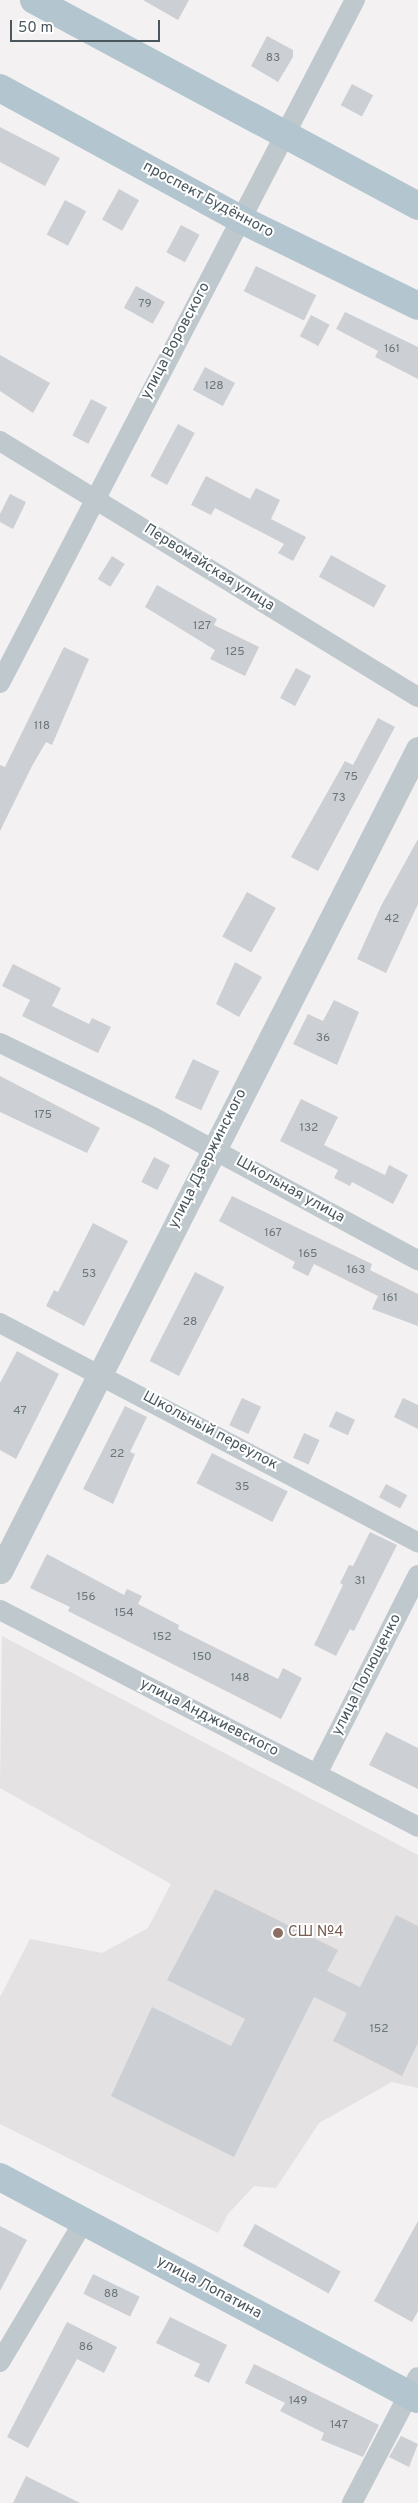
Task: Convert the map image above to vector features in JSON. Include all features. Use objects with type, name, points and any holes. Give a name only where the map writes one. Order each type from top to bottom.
[{"type":"main road","points":[[34,0],[286,138],[418,206]]},
{"type":"main road","name":"проспект Будённого","points":[[0,88],[240,219],[418,306]]},
{"type":"main road","name":"улица Лопатина","points":[[0,2178],[415,2390]]},
{"type":"street","name":"улица Воровского","points":[[0,683],[94,498],[240,219],[286,138],[354,0]]},
{"type":"street","name":"Первомайская улица","points":[[0,441],[418,697]]},
{"type":"street","name":"улица Дзержинского","points":[[0,1571],[213,1148],[418,749]]},
{"type":"street","name":"Школьная улица","points":[[0,1043],[213,1148],[418,1260]]},
{"type":"street","name":"Школьный переулок","points":[[0,1323],[100,1373],[418,1542]]},
{"type":"street","name":"улица Полющенко","points":[[317,1774],[418,1575]]},
{"type":"street","name":"улица Анджиевского","points":[[0,1610],[418,1827]]},
{"type":"street","points":[[0,2362],[84,2220]]},
{"type":"street","points":[[352,2503],[415,2390]]},
{"type":"shaded area","name":"СШ №4","points":[[2,1636],[418,1855],[418,2088],[392,2082],[319,2123],[276,2188],[254,2186],[228,2214],[218,2233],[0,2124],[0,1997],[30,1939],[102,1953],[148,1928],[171,1884],[0,1788]]},
{"type":"building","points":[[143,0],[189,0],[178,20]]},
{"type":"building","points":[[267,36],[293,50],[293,57],[278,82],[251,66]]},
{"type":"building","points":[[352,84],[373,95],[362,116],[341,105]]},
{"type":"building","points":[[0,127],[60,158],[45,186],[0,162]]},
{"type":"building","points":[[119,189],[139,200],[122,231],[102,220]]},
{"type":"building","points":[[65,200],[86,211],[68,246],[47,234]]},
{"type":"building","points":[[181,225],[200,235],[185,262],[166,252]]},
{"type":"building","points":[[256,266],[316,295],[304,321],[244,291]]},
{"type":"building","points":[[136,286],[165,302],[153,324],[124,308]]},
{"type":"building","points":[[345,312],[418,347],[418,379],[375,357],[378,351],[336,329]]},
{"type":"building","points":[[311,315],[330,325],[318,346],[300,336]]},
{"type":"building","points":[[0,355],[50,383],[33,413],[0,391]]},
{"type":"building","points":[[205,367],[235,383],[223,406],[193,390]]},
{"type":"building","points":[[91,399],[107,407],[88,444],[72,436]]},
{"type":"building","points":[[178,424],[195,433],[167,485],[150,476]]},
{"type":"building","points":[[206,476],[250,499],[256,488],[280,500],[271,519],[306,537],[293,561],[278,553],[284,544],[215,508],[211,515],[191,505]]},
{"type":"building","points":[[10,494],[26,502],[13,529],[0,522],[0,514]]},
{"type":"building","points":[[331,555],[386,586],[374,607],[319,577]]},
{"type":"building","points":[[112,556],[125,564],[110,587],[98,579]]},
{"type":"building","points":[[157,585],[217,619],[214,625],[259,647],[245,676],[210,659],[215,650],[145,607]]},
{"type":"building","points":[[64,647],[89,659],[52,745],[46,742],[0,831],[0,765],[5,767]]},
{"type":"building","points":[[296,668],[311,676],[295,706],[280,698]]},
{"type":"building","points":[[378,718],[395,727],[318,871],[291,857],[345,761],[353,765]]},
{"type":"building","points":[[418,839],[418,904],[386,973],[357,959],[381,906]]},
{"type":"building","points":[[247,892],[276,908],[251,953],[222,937]]},
{"type":"building","points":[[235,962],[262,977],[239,1017],[216,1004]]},
{"type":"building","points":[[13,964],[61,988],[52,1006],[89,1024],[92,1018],[111,1027],[98,1053],[22,1016],[30,1000],[2,986]]},
{"type":"building","points":[[334,1000],[359,1012],[337,1065],[293,1044],[308,1014],[323,1021]]},
{"type":"building","points":[[193,1059],[219,1071],[201,1110],[175,1098]]},
{"type":"building","points":[[0,1076],[100,1128],[87,1153],[0,1112]]},
{"type":"building","points":[[301,1099],[338,1117],[324,1145],[385,1175],[389,1165],[408,1175],[393,1204],[352,1182],[350,1186],[334,1178],[338,1170],[280,1141]]},
{"type":"building","points":[[154,1157],[170,1165],[157,1190],[141,1182]]},
{"type":"building","points":[[232,1196],[372,1264],[370,1270],[418,1294],[418,1326],[372,1309],[378,1296],[314,1264],[308,1276],[292,1268],[295,1262],[219,1221]]},
{"type":"building","points":[[93,1223],[128,1241],[84,1326],[46,1306],[54,1290],[58,1292]]},
{"type":"building","points":[[195,1272],[224,1287],[179,1376],[150,1361]]},
{"type":"building","points":[[17,1351],[59,1374],[16,1459],[0,1450],[0,1383]]},
{"type":"building","points":[[242,1398],[261,1407],[248,1434],[229,1425]]},
{"type":"building","points":[[403,1398],[418,1405],[418,1429],[394,1417]]},
{"type":"building","points":[[125,1406],[147,1417],[130,1452],[135,1454],[113,1504],[83,1489]]},
{"type":"building","points":[[336,1411],[355,1420],[348,1435],[329,1426]]},
{"type":"building","points":[[304,1433],[320,1440],[309,1465],[293,1458]]},
{"type":"building","points":[[212,1453],[288,1492],[272,1522],[197,1483]]},
{"type":"building","points":[[386,1484],[407,1495],[400,1509],[379,1497]]},
{"type":"building","points":[[370,1532],[397,1545],[354,1631],[350,1629],[336,1656],[314,1645],[343,1585],[340,1583],[349,1565],[353,1566]]},
{"type":"building","points":[[47,1554],[124,1595],[127,1589],[142,1596],[138,1604],[179,1625],[178,1629],[278,1679],[283,1668],[302,1678],[281,1719],[68,1611],[70,1607],[30,1588]]},
{"type":"building","points":[[386,1732],[418,1748],[418,1789],[369,1765]]},
{"type":"building","points":[[215,1889],[338,1950],[327,1971],[360,1987],[396,1915],[418,1926],[418,2043],[402,2076],[333,2041],[347,2013],[314,1997],[234,2157],[111,2096],[152,2007],[231,2046],[245,2019],[167,1980]]},
{"type":"building","points":[[418,2221],[418,2311],[412,2322],[374,2301]]},
{"type":"building","points":[[255,2224],[341,2272],[329,2293],[243,2246]]},
{"type":"building","points":[[0,2226],[27,2240],[0,2291]]},
{"type":"building","points":[[93,2274],[140,2297],[130,2317],[83,2294]]},
{"type":"building","points":[[170,2317],[227,2345],[209,2383],[194,2376],[200,2364],[156,2343]]},
{"type":"building","points":[[67,2322],[117,2347],[104,2373],[77,2359],[28,2448],[7,2437]]},
{"type":"building","points":[[254,2364],[379,2425],[363,2457],[321,2440],[324,2433],[280,2411],[285,2403],[245,2383]]},
{"type":"building","points":[[401,2436],[418,2444],[409,2467],[389,2457]]},
{"type":"building","points":[[26,2476],[80,2503],[13,2503]]},
{"type":"place","name":"СШ №4","points":[[278,1933]]}]
